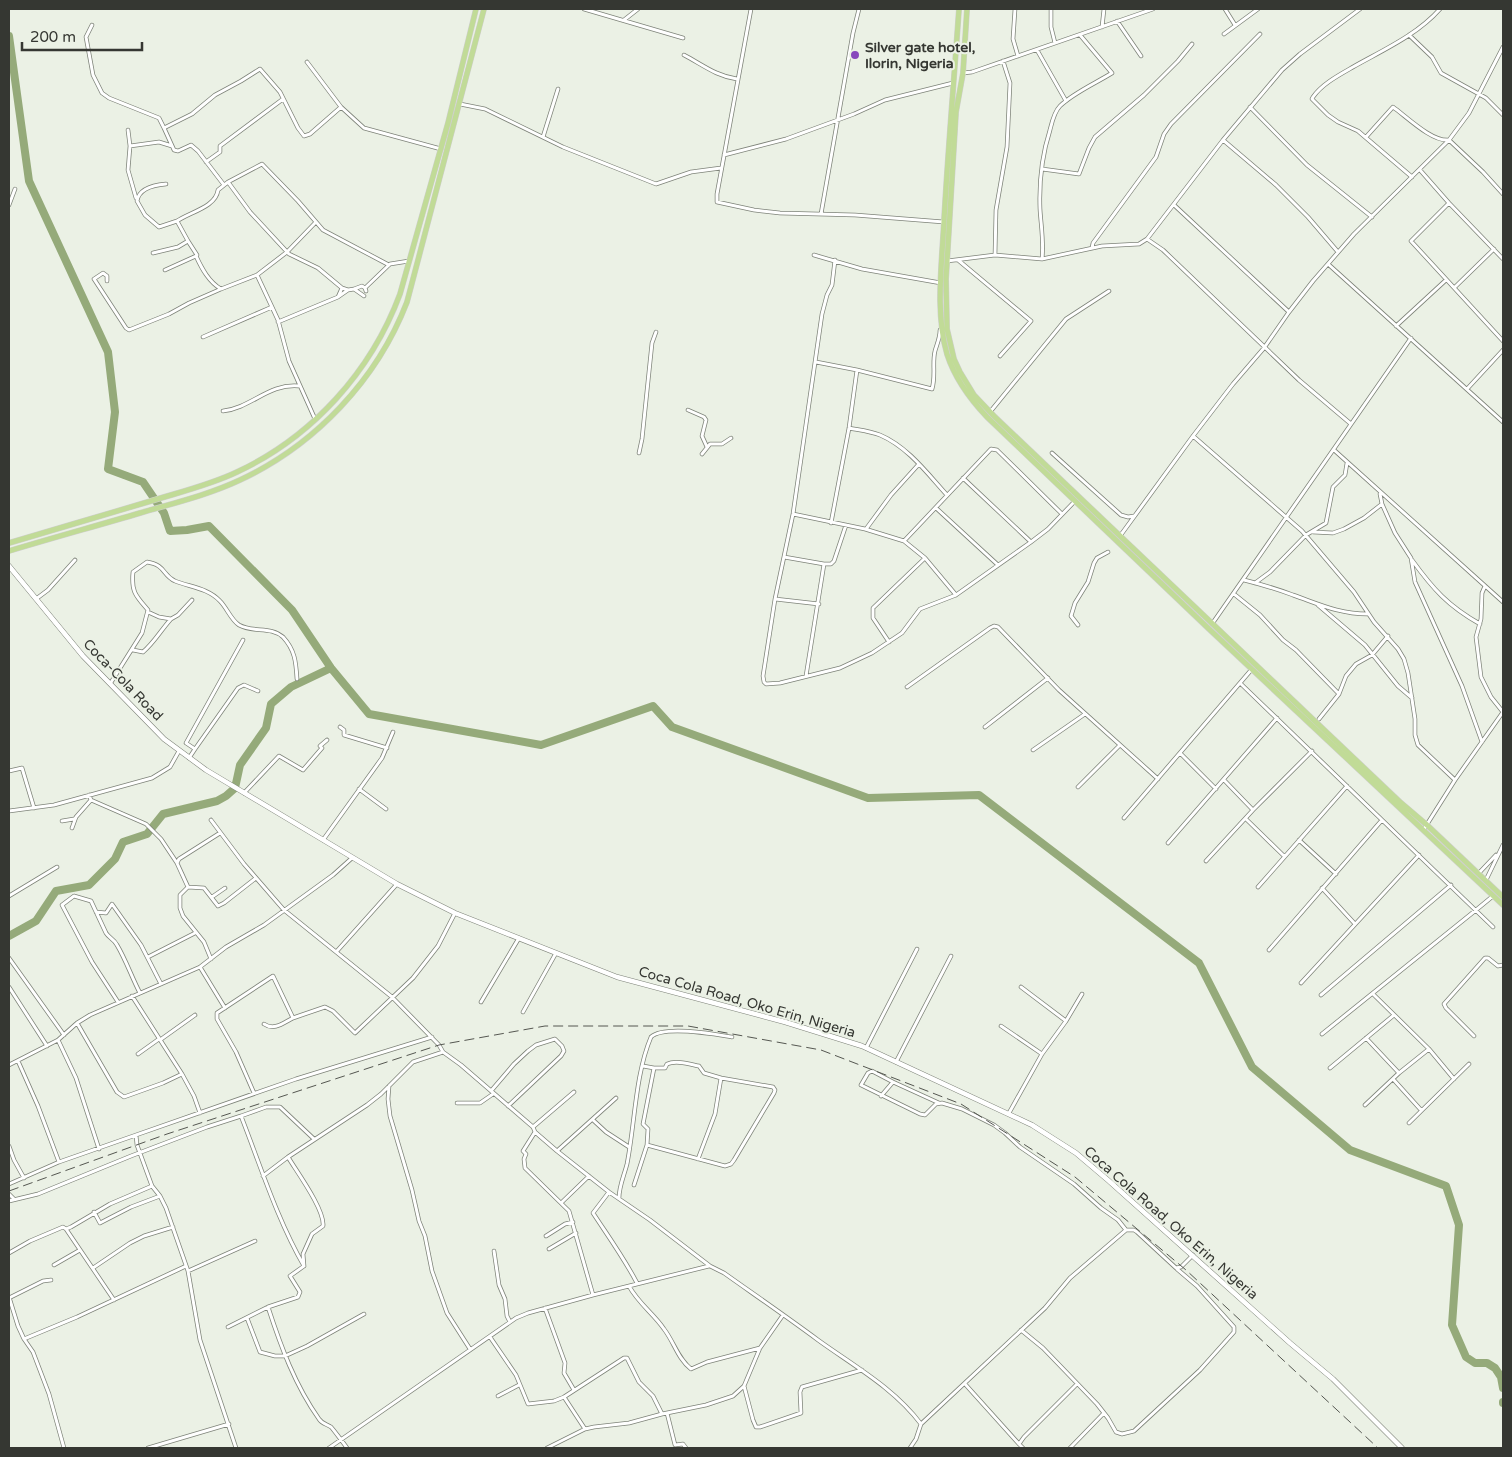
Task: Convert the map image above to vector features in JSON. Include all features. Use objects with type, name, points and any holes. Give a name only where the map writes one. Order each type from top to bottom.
[{"type":"main road","points":[[9,543],[216,482],[279,449],[328,408],[354,378],[376,346],[394,312],[441,149],[476,9]]},
{"type":"main road","points":[[9,551],[193,499],[240,480],[284,455],[315,432],[347,400],[373,366],[392,336],[407,302],[484,9]]},
{"type":"main road","points":[[959,9],[944,222],[941,325],[956,377],[968,396],[987,417],[1075,501],[1212,624],[1426,827],[1476,876],[1492,896],[1503,905]]},
{"type":"main road","points":[[967,9],[963,73],[956,112],[946,261],[947,329],[954,359],[968,387],[990,412],[1252,669],[1386,796],[1426,827]]},
{"type":"main road","points":[[957,34],[965,34]]},
{"type":"main road","points":[[1476,876],[1485,881],[1503,897]]},
{"type":"street","points":[[584,9],[683,38]]},
{"type":"street","points":[[624,20],[638,9]]},
{"type":"street","points":[[751,9],[721,168],[717,202],[754,210],[944,222]]},
{"type":"street","points":[[821,214],[859,9]]},
{"type":"street","points":[[1014,9],[1013,39],[1018,56]]},
{"type":"street","points":[[1051,9],[1051,27],[1056,43]]},
{"type":"street","points":[[1102,27],[1104,9]]},
{"type":"street","points":[[963,73],[972,72],[1153,9]]},
{"type":"street","points":[[1225,9],[1235,24]]},
{"type":"street","points":[[1224,34],[1235,24],[1258,9]]},
{"type":"street","points":[[946,261],[995,255],[1042,259],[1102,246],[1140,244],[1147,239],[1250,107],[1282,70],[1300,54],[1360,9]]},
{"type":"street","points":[[1412,177],[1356,129],[1338,122],[1328,115],[1312,97],[1339,75],[1409,35],[1434,16],[1440,9]]},
{"type":"street","points":[[1117,22],[1141,56]]},
{"type":"street","points":[[92,25],[86,37],[93,76],[102,93],[109,98],[159,118],[174,150],[178,151],[191,145],[287,252],[318,268],[344,290]]},
{"type":"street","points":[[1092,248],[1093,243],[1156,157],[1164,134],[1171,124],[1260,34]]},
{"type":"street","points":[[1042,259],[1044,242],[1040,207],[1042,169],[1044,147],[1055,115],[1059,107],[1066,101],[1112,73],[1080,35]]},
{"type":"street","points":[[1409,35],[1432,57],[1441,73],[1488,100],[1503,115]]},
{"type":"street","points":[[1042,169],[1079,174],[1088,148],[1095,137],[1144,94],[1178,61],[1192,44]]},
{"type":"street","points":[[1118,539],[1193,436],[1233,384],[1264,348],[1289,312],[1328,264],[1449,140],[1469,113],[1503,47]]},
{"type":"street","points":[[1037,50],[1066,101]]},
{"type":"street","points":[[684,55],[714,73],[737,79]]},
{"type":"street","points":[[995,255],[996,210],[1006,160],[1008,138],[1010,83],[1003,61]]},
{"type":"street","points":[[307,62],[341,108],[364,128],[441,149]]},
{"type":"street","points":[[164,128],[192,114],[214,94],[241,81],[260,68],[280,92],[304,136],[341,108]]},
{"type":"street","points":[[724,155],[786,139],[894,97],[953,84]]},
{"type":"street","points":[[543,137],[558,89]]},
{"type":"street","points":[[206,162],[220,152],[220,146],[283,99]]},
{"type":"street","points":[[460,104],[485,109],[543,137],[656,184],[691,172],[721,168]]},
{"type":"street","points":[[1250,107],[1307,165],[1372,217]]},
{"type":"street","points":[[1366,137],[1393,107],[1424,130],[1444,141],[1449,140],[1503,194]]},
{"type":"street","points":[[128,130],[130,146],[128,170],[137,201],[145,214],[159,228],[177,221],[213,202],[218,194],[218,190],[226,183],[262,164],[323,230],[389,265]]},
{"type":"street","points":[[1224,140],[1276,186],[1338,252]]},
{"type":"street","points":[[130,146],[159,142],[172,146]]},
{"type":"street","points":[[1420,170],[1503,259]]},
{"type":"street","points":[[137,201],[138,194],[141,192],[156,185],[166,184]]},
{"type":"street","points":[[9,205],[14,189]]},
{"type":"street","points":[[1449,203],[1411,241],[1503,341]]},
{"type":"street","points":[[1174,205],[1289,312]]},
{"type":"street","points":[[177,221],[209,278],[215,286],[221,289]]},
{"type":"street","points":[[107,281],[107,276],[103,273],[94,278],[129,330],[257,275],[287,252],[315,222]]},
{"type":"street","points":[[1147,239],[1164,250],[1264,348],[1351,424]]},
{"type":"street","points":[[153,253],[178,247],[188,241]]},
{"type":"street","points":[[1455,287],[1494,249]]},
{"type":"street","points":[[814,255],[879,272],[942,283]]},
{"type":"street","points":[[165,270],[196,256]]},
{"type":"street","points":[[958,259],[1031,321],[1000,356]]},
{"type":"street","points":[[836,260],[832,285],[822,314],[793,514],[774,599],[763,680],[766,684],[780,683],[851,664],[872,653],[902,632],[920,609],[956,595],[1032,542],[1075,501]]},
{"type":"street","points":[[338,297],[344,290],[362,286],[366,289],[389,265],[410,261]]},
{"type":"street","points":[[1328,264],[1503,422]]},
{"type":"street","points":[[257,275],[278,322],[289,361],[299,386],[316,419]]},
{"type":"street","points":[[1396,326],[1446,280]]},
{"type":"street","points":[[354,289],[364,296]]},
{"type":"street","points":[[278,322],[338,297],[346,293],[344,290]]},
{"type":"street","points":[[990,412],[1062,323],[1109,291]]},
{"type":"street","points":[[203,337],[272,308]]},
{"type":"street","points":[[816,362],[857,370],[932,389],[935,380],[935,350],[939,340],[941,325]]},
{"type":"street","points":[[639,453],[652,342],[656,332]]},
{"type":"street","points":[[1212,624],[1411,338]]},
{"type":"street","points":[[1467,390],[1503,350]]},
{"type":"street","points":[[831,523],[849,428],[857,370]]},
{"type":"street","points":[[224,411],[237,408],[278,387],[299,386]]},
{"type":"street","points":[[688,410],[704,417],[706,420],[702,436],[707,447]]},
{"type":"street","points":[[849,428],[878,434],[899,445],[947,495]]},
{"type":"street","points":[[1193,436],[1306,535],[1354,592],[1374,622],[1388,636],[1404,659],[1412,698],[1415,735],[1418,745],[1456,780]]},
{"type":"street","points":[[702,454],[710,444],[722,444],[731,438]]},
{"type":"street","points":[[904,541],[992,449],[1062,514]]},
{"type":"street","points":[[1334,450],[1503,602]]},
{"type":"street","points":[[1052,453],[1121,515],[1135,516]]},
{"type":"street","points":[[1255,583],[1270,572],[1306,535],[1326,522],[1333,487],[1345,475],[1347,463]]},
{"type":"street","points":[[866,529],[891,495],[919,464]]},
{"type":"street","points":[[963,478],[1032,542]]},
{"type":"street","points":[[1380,493],[1382,504],[1395,533],[1437,594],[1461,614],[1480,624]]},
{"type":"street","points":[[1312,532],[1333,533],[1344,529],[1364,518],[1382,504]]},
{"type":"street","points":[[936,508],[998,565]]},
{"type":"street","points":[[793,514],[866,529],[904,541],[925,558],[956,595]]},
{"type":"street","points":[[784,557],[831,564],[834,561],[846,525]]},
{"type":"street","points":[[1078,625],[1071,616],[1072,609],[1088,582],[1097,558],[1108,552]]},
{"type":"street","points":[[889,642],[873,618],[873,608],[925,558]]},
{"type":"street","points":[[1411,558],[1415,582],[1462,686],[1482,742]]},
{"type":"street","points":[[36,598],[48,590],[75,560]]},
{"type":"street","points":[[171,619],[159,617],[148,612],[132,586],[133,572],[147,562],[158,564],[174,580],[209,593],[220,600],[236,624],[247,629],[269,630],[281,636],[294,651],[297,679]]},
{"type":"street","points":[[806,676],[824,564]]},
{"type":"street","name":"Coca-Cola Road","points":[[9,566],[83,656],[164,739],[189,758],[242,791]]},
{"type":"street","points":[[1244,580],[1350,614],[1369,614]]},
{"type":"street","points":[[1426,827],[1503,712],[1491,697],[1481,677],[1476,637],[1480,624],[1482,593],[1485,586]]},
{"type":"street","points":[[1234,594],[1260,615],[1339,694]]},
{"type":"street","points":[[774,599],[819,604]]},
{"type":"street","points":[[132,650],[143,652],[171,619],[178,615],[192,600]]},
{"type":"street","points":[[1318,605],[1365,645],[1398,686],[1412,698]]},
{"type":"street","points":[[110,684],[142,633],[148,612]]},
{"type":"street","points":[[907,687],[994,626],[998,627],[1085,714],[1158,779]]},
{"type":"street","points":[[1319,719],[1339,694],[1346,676],[1356,664],[1372,655],[1388,636]]},
{"type":"street","points":[[195,749],[186,743],[243,640]]},
{"type":"street","points":[[1124,818],[1252,669]]},
{"type":"street","points":[[985,726],[1048,678]]},
{"type":"street","points":[[1240,683],[1493,927]]},
{"type":"street","points":[[189,758],[238,688],[244,685],[258,691]]},
{"type":"street","points":[[1033,750],[1085,714]]},
{"type":"street","points":[[1168,843],[1277,718]]},
{"type":"street","points":[[340,728],[344,730],[344,735],[387,748]]},
{"type":"street","points":[[323,841],[382,758],[392,732]]},
{"type":"street","points":[[242,791],[278,756],[303,770],[322,748],[320,746],[327,740]]},
{"type":"street","points":[[1078,787],[1120,745]]},
{"type":"street","points":[[9,811],[34,808],[152,778],[170,767],[179,751]]},
{"type":"street","points":[[1206,862],[1253,810],[1312,751]]},
{"type":"street","points":[[1180,753],[1216,789]]},
{"type":"street","points":[[9,771],[22,768],[34,808]]},
{"type":"street","points":[[1224,780],[1253,810]]},
{"type":"street","points":[[1258,887],[1347,786]]},
{"type":"street","points":[[359,789],[386,809]]},
{"type":"street","name":"Coca Cola Road, Oko Erin, Nigeria","points":[[242,791],[397,884],[454,913],[520,937],[617,977],[793,1024],[866,1048],[1032,1125],[1076,1153],[1193,1255],[1290,1343],[1333,1378],[1402,1448]]},
{"type":"street","points":[[89,795],[91,800],[146,824],[161,839],[188,887]]},
{"type":"street","points":[[72,828],[83,806],[91,800]]},
{"type":"street","points":[[62,821],[75,819]]},
{"type":"street","points":[[1246,819],[1284,856]]},
{"type":"street","points":[[211,820],[256,878],[284,910],[392,997],[432,1037],[443,1052],[461,1065],[557,1151],[609,1192],[710,1266],[724,1273],[863,1370],[894,1396],[921,1424]]},
{"type":"street","points":[[1269,950],[1382,820]]},
{"type":"street","points":[[176,863],[179,858],[220,833]]},
{"type":"street","points":[[1299,840],[1336,874]]},
{"type":"street","points":[[1485,881],[1503,845]]},
{"type":"street","points":[[1476,876],[1498,853]]},
{"type":"street","points":[[1301,983],[1418,855]]},
{"type":"street","points":[[9,1065],[58,1040],[77,1023],[118,1002],[200,967],[226,947],[264,925],[352,858]]},
{"type":"street","points":[[9,896],[57,867]]},
{"type":"street","points":[[211,959],[204,942],[183,916],[180,908],[180,895],[188,887],[201,887],[208,892],[216,905],[221,905],[256,878]]},
{"type":"street","points":[[337,951],[397,884]]},
{"type":"street","points":[[1321,995],[1451,885]]},
{"type":"street","points":[[212,897],[225,888]]},
{"type":"street","points":[[1322,888],[1355,924]]},
{"type":"street","points":[[118,1002],[92,962],[62,905],[74,896],[91,901],[108,937],[114,939],[119,947],[140,993]]},
{"type":"street","points":[[1322,1034],[1492,896]]},
{"type":"street","points":[[96,912],[106,913],[112,904],[148,956],[161,984]]},
{"type":"street","points":[[264,1024],[269,1028],[274,1028],[293,1018],[325,1007],[334,1011],[355,1033],[404,988],[429,958],[438,946],[454,913]]},
{"type":"street","points":[[148,956],[195,933]]},
{"type":"street","points":[[481,1002],[520,937]]},
{"type":"street","points":[[866,1048],[917,949]]},
{"type":"street","points":[[524,1012],[556,953]]},
{"type":"street","points":[[896,1062],[952,956]]},
{"type":"street","points":[[9,958],[64,1035]]},
{"type":"street","points":[[1474,1036],[1444,1004],[1485,958],[1488,958],[1498,966],[1503,965]]},
{"type":"street","points":[[200,967],[225,1008]]},
{"type":"street","points":[[254,1093],[244,1068],[217,1019],[217,1013],[273,976],[293,1018]]},
{"type":"street","points":[[9,987],[47,1046]]},
{"type":"street","points":[[1021,987],[1066,1021]]},
{"type":"street","points":[[1009,1113],[1042,1054],[1066,1021],[1082,994]]},
{"type":"street","points":[[1373,994],[1429,1049],[1454,1078]]},
{"type":"street","points":[[132,996],[182,1074],[194,1096],[200,1113]]},
{"type":"street","points":[[138,1054],[195,1015]]},
{"type":"street","points":[[1330,1068],[1394,1015]]},
{"type":"street","points":[[77,1023],[117,1092],[124,1097],[164,1083],[182,1074]]},
{"type":"street","points":[[1001,1026],[1042,1054]]},
{"type":"street","points":[[619,1199],[619,1189],[626,1165],[643,1066],[651,1037],[657,1033],[699,1031],[732,1037]]},
{"type":"street","points":[[9,1184],[59,1162],[136,1134],[254,1093],[432,1037]]},
{"type":"street","points":[[1366,1038],[1399,1073]]},
{"type":"street","points":[[457,1103],[480,1104],[514,1064],[536,1046],[555,1039],[564,1051],[561,1056],[508,1106]]},
{"type":"street","points":[[58,1040],[76,1078],[99,1149]]},
{"type":"street","points":[[1365,1105],[1399,1073],[1429,1049]]},
{"type":"street","points":[[263,1176],[381,1094],[413,1062],[443,1052]]},
{"type":"street","points":[[18,1061],[38,1106],[59,1162]]},
{"type":"street","points":[[643,1066],[665,1068],[666,1064],[671,1062],[699,1066],[704,1073],[721,1078],[770,1086],[775,1090],[731,1164],[724,1166],[647,1145]]},
{"type":"street","points":[[1409,1123],[1469,1064]]},
{"type":"street","points":[[634,1185],[647,1145],[648,1128],[643,1124],[654,1068]]},
{"type":"street","points":[[942,1103],[936,1104],[923,1115],[861,1085],[868,1073],[872,1071],[937,1103],[942,1103],[962,1109],[1005,1133],[1020,1147],[1088,1195],[1126,1230]]},
{"type":"street","points":[[698,1159],[715,1114],[721,1078]]},
{"type":"street","points":[[1393,1079],[1421,1110]]},
{"type":"street","points":[[881,1096],[893,1082]]},
{"type":"street","points":[[389,1086],[390,1116],[409,1178],[437,1285],[447,1313],[470,1349]]},
{"type":"street","points":[[532,1127],[574,1092]]},
{"type":"street","points":[[381,1094],[388,1098]]},
{"type":"street","points":[[557,1151],[616,1098]]},
{"type":"street","points":[[9,1201],[38,1194],[207,1127],[266,1107],[280,1107],[314,1139]]},
{"type":"street","points":[[241,1116],[263,1176],[292,1244],[304,1266]]},
{"type":"street","points":[[593,1120],[606,1132],[629,1147]]},
{"type":"street","points":[[535,1132],[523,1151],[526,1154],[524,1159],[525,1168],[569,1211],[593,1295]]},
{"type":"street","points":[[136,1134],[137,1145],[152,1186],[160,1196],[188,1271],[200,1340],[236,1448]]},
{"type":"street","points":[[9,1146],[24,1178]]},
{"type":"street","points":[[288,1157],[324,1220],[323,1226],[312,1234],[303,1254],[304,1266]]},
{"type":"street","points":[[561,1203],[572,1190],[589,1176]]},
{"type":"street","points":[[9,1253],[63,1227],[66,1229],[94,1212],[152,1186]]},
{"type":"street","points":[[609,1192],[593,1213],[623,1256],[637,1283]]},
{"type":"street","points":[[9,1194],[14,1199]]},
{"type":"street","points":[[94,1212],[100,1223],[160,1196]]},
{"type":"street","points":[[546,1236],[565,1224],[572,1222]]},
{"type":"street","points":[[93,1268],[130,1243],[144,1236],[173,1227]]},
{"type":"street","points":[[66,1229],[114,1300]]},
{"type":"street","points":[[910,1448],[916,1440],[921,1424],[965,1384],[1021,1330],[1045,1308],[1070,1278],[1126,1230],[1138,1232],[1197,1286],[1234,1326],[1234,1332],[1200,1370],[1134,1431],[1122,1434],[1116,1432],[1104,1413],[1043,1348],[1021,1330]]},
{"type":"street","points":[[549,1249],[576,1233]]},
{"type":"street","points":[[188,1271],[255,1241]]},
{"type":"street","points":[[54,1265],[80,1250]]},
{"type":"street","points":[[494,1250],[499,1285],[504,1299],[506,1316],[510,1322]]},
{"type":"street","points":[[1176,1268],[1181,1267],[1193,1255]]},
{"type":"street","points":[[24,1339],[186,1266]]},
{"type":"street","points":[[228,1327],[268,1308],[298,1297],[300,1292],[290,1276],[304,1266]]},
{"type":"street","points":[[330,1448],[470,1349],[510,1322],[528,1313],[637,1283],[710,1266]]},
{"type":"street","points":[[51,1280],[43,1281],[9,1297],[24,1339],[33,1352],[49,1394],[64,1448]]},
{"type":"street","points":[[629,1286],[635,1296],[664,1329],[684,1364],[691,1369],[714,1360],[760,1348]]},
{"type":"street","points":[[268,1308],[285,1356],[301,1389],[321,1422],[333,1428],[340,1441],[347,1448]]},
{"type":"street","points":[[545,1308],[564,1363],[564,1373],[574,1390]]},
{"type":"street","points":[[247,1318],[260,1352],[285,1356],[364,1314]]},
{"type":"street","points":[[546,1448],[584,1429],[629,1423],[706,1405],[733,1396],[744,1386],[760,1348],[784,1315]]},
{"type":"street","points":[[490,1337],[516,1375],[528,1404],[554,1401],[564,1397],[624,1358],[627,1358],[639,1382],[653,1396],[662,1414]]},
{"type":"street","points":[[744,1386],[753,1420],[756,1427],[760,1427],[802,1412],[800,1392],[802,1387],[863,1370]]},
{"type":"street","points":[[965,1384],[1023,1448]]},
{"type":"street","points":[[1019,1444],[1077,1384]]},
{"type":"street","points":[[498,1396],[519,1385]]},
{"type":"street","points":[[564,1397],[584,1429]]},
{"type":"street","points":[[667,1413],[675,1445],[683,1444],[686,1448]]},
{"type":"street","points":[[1070,1448],[1104,1413]]},
{"type":"street","points":[[148,1448],[229,1424]]},
{"type":"waterway","points":[[9,36],[29,181],[108,352],[115,412],[108,469],[143,482],[164,513],[170,531],[209,526],[292,610],[331,668],[369,714],[541,745],[653,706],[672,727],[868,798],[979,795],[1199,963],[1252,1067],[1350,1150],[1446,1186],[1459,1225],[1452,1325],[1466,1357],[1475,1363],[1487,1363],[1495,1368],[1501,1377],[1503,1388]]},
{"type":"waterway","points":[[9,936],[36,921],[56,891],[89,885],[115,859],[123,842],[147,834],[163,814],[217,801],[226,796],[235,788],[240,765],[266,728],[271,704],[291,687],[331,668]]},
{"type":"railway","points":[[9,1191],[167,1134],[439,1045],[545,1026],[688,1026],[821,1050],[961,1104],[1075,1177],[1186,1270],[1378,1448]]},
{"type":"place","name":"Silver gate hotel, Ilorin, Nigeria","points":[[855,55]]}]
